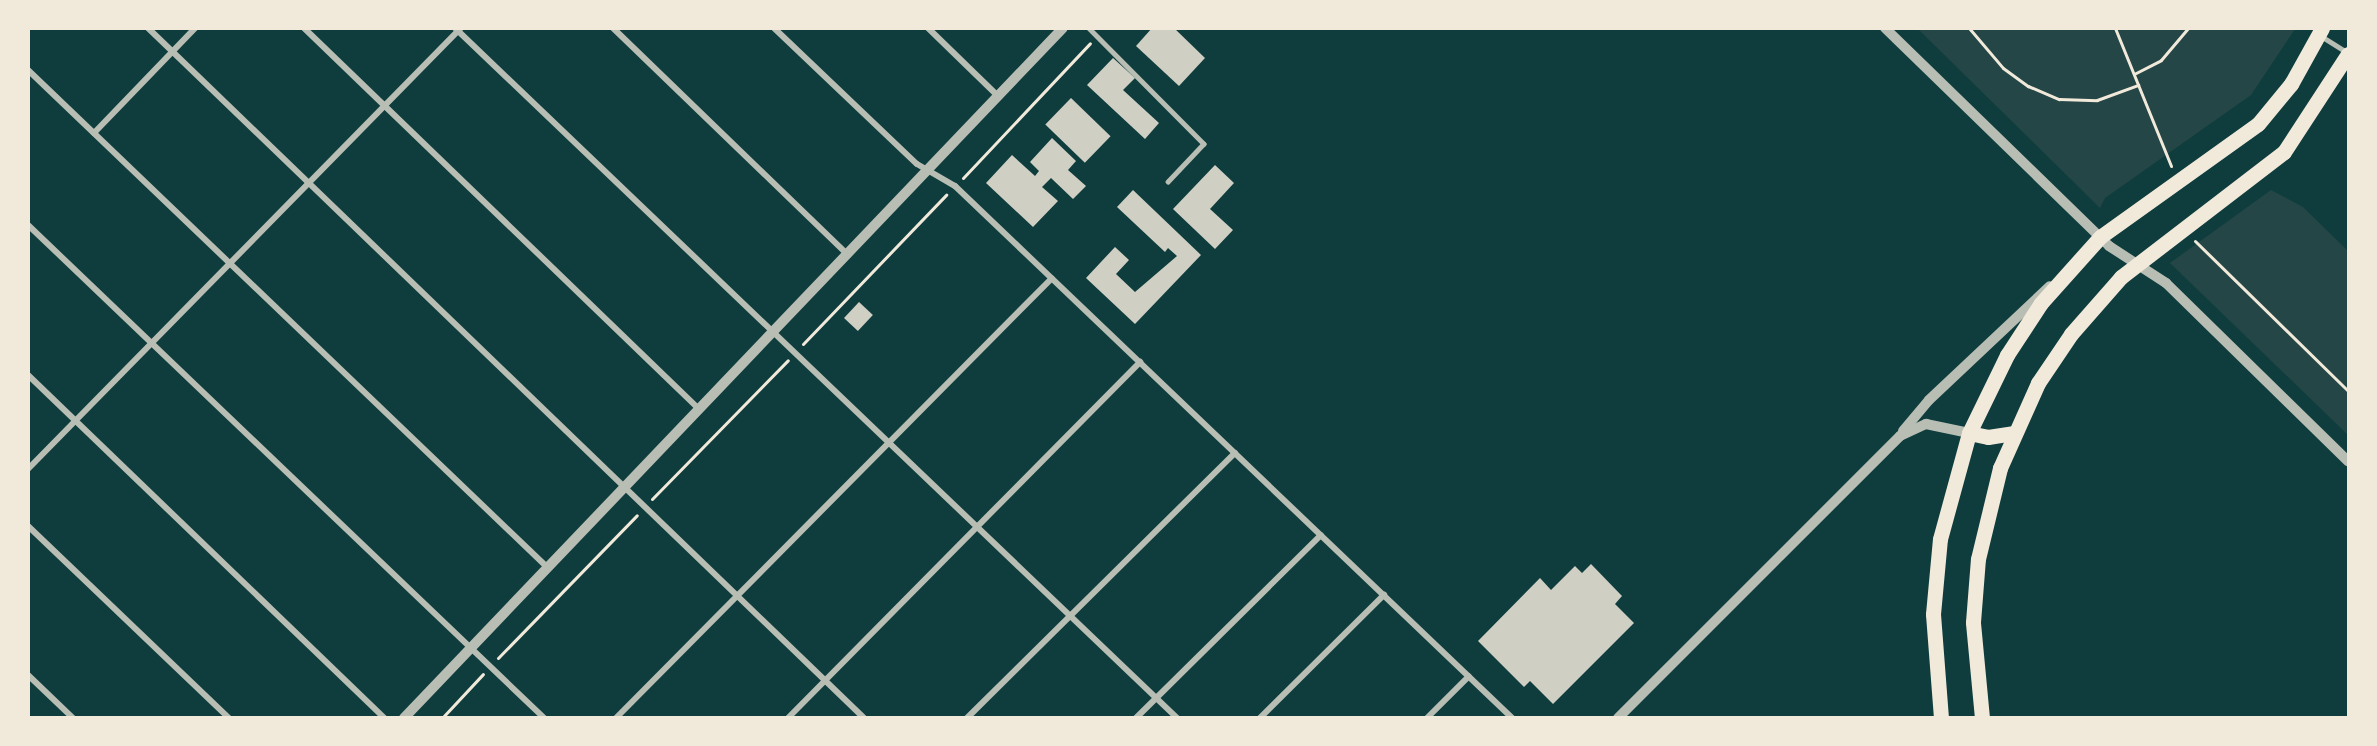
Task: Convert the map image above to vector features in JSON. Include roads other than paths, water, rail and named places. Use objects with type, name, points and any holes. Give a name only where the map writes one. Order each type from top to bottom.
[{"type":"main road","points":[[1941,717],[1933,652],[1935,575],[1947,504],[1969,433],[2007,355],[2060,279],[2100,237],[2258,124],[2291,84],[2321,32]]},
{"type":"main road","points":[[1982,717],[1973,622],[1978,559],[1991,497],[2013,433],[2071,334],[2136,264],[2284,152],[2349,53]]},
{"type":"main road","points":[[1969,433],[1989,437],[2013,433]]},
{"type":"street","points":[[148,28],[627,487],[644,508],[864,717]]},
{"type":"street","points":[[94,133],[195,28]]},
{"type":"street","points":[[304,28],[700,410]]},
{"type":"street","points":[[613,28],[849,256]]},
{"type":"street","points":[[774,28],[930,172],[955,186],[1512,717]]},
{"type":"street","points":[[928,28],[999,97]]},
{"type":"street","points":[[404,717],[930,172],[1063,28]]},
{"type":"street","points":[[1885,28],[2100,237],[2166,283],[2349,461]]},
{"type":"street","points":[[28,469],[457,29],[772,336],[795,354],[1177,717]]},
{"type":"street","points":[[28,70],[548,568]]},
{"type":"street","points":[[28,225],[544,717]]},
{"type":"street","points":[[616,717],[1052,278]]},
{"type":"street","points":[[1618,717],[1900,436],[1984,345],[2060,279]]},
{"type":"street","points":[[788,717],[1140,362]]},
{"type":"street","points":[[28,375],[384,717]]},
{"type":"street","points":[[1900,436],[1926,424],[1969,433]]},
{"type":"street","points":[[968,717],[1235,453]]},
{"type":"street","points":[[28,526],[229,717]]},
{"type":"street","points":[[1136,717],[1321,535]]},
{"type":"street","points":[[1260,717],[1384,595]]},
{"type":"street","points":[[28,675],[73,717]]},
{"type":"street","points":[[1427,717],[1469,676]]},
{"type":"lane","points":[[1089,28],[1204,144],[1168,182]]},
{"type":"lane","points":[[2321,32],[2349,53]]}]
